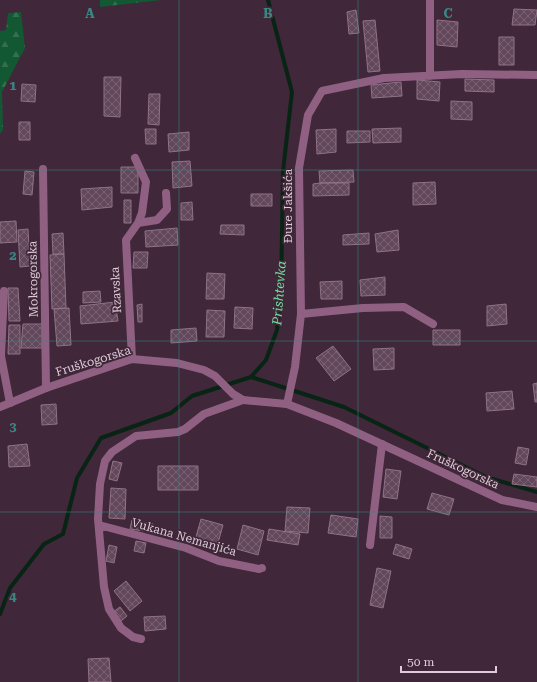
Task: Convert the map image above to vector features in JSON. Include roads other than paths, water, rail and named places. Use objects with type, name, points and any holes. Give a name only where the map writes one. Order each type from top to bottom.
[{"type":"street","points":[[430,0],[430,76]]},
{"type":"street","name":"Đure Jakšića","points":[[287,404],[295,367],[301,314],[299,168],[308,115],[322,91],[384,78],[462,74],[537,75]]},
{"type":"street","name":"Rzavska","points":[[132,359],[126,240],[138,224],[142,213],[146,182],[135,158]]},
{"type":"street","name":"Mokrogorska","points":[[43,169],[46,388]]},
{"type":"street","points":[[138,224],[157,220],[167,209],[166,193]]},
{"type":"street","points":[[4,291],[1,356],[10,403]]},
{"type":"street","points":[[301,314],[363,308],[404,307],[433,324]]},
{"type":"street","name":"Fruškogorska","points":[[0,407],[46,388],[132,359],[177,363],[204,370],[216,376],[232,394],[244,400],[287,404],[336,423],[502,500],[537,507]]},
{"type":"street","points":[[141,639],[133,637],[121,628],[109,609],[101,566],[99,525],[102,470],[105,461],[112,452],[136,436],[178,432],[185,429],[204,414],[244,400]]},
{"type":"street","points":[[370,545],[382,444]]},
{"type":"street","name":"Vukana Nemanjića","points":[[99,525],[186,548],[219,562],[259,569],[262,568]]},
{"type":"waterway","name":"Prishtevka","points":[[0,614],[10,588],[44,544],[63,534],[77,478],[101,438],[171,413],[192,396],[251,377],[266,360],[277,330],[281,295],[283,171],[292,92],[268,0]]},
{"type":"waterway","points":[[251,377],[344,407],[486,477],[537,492]]}]
